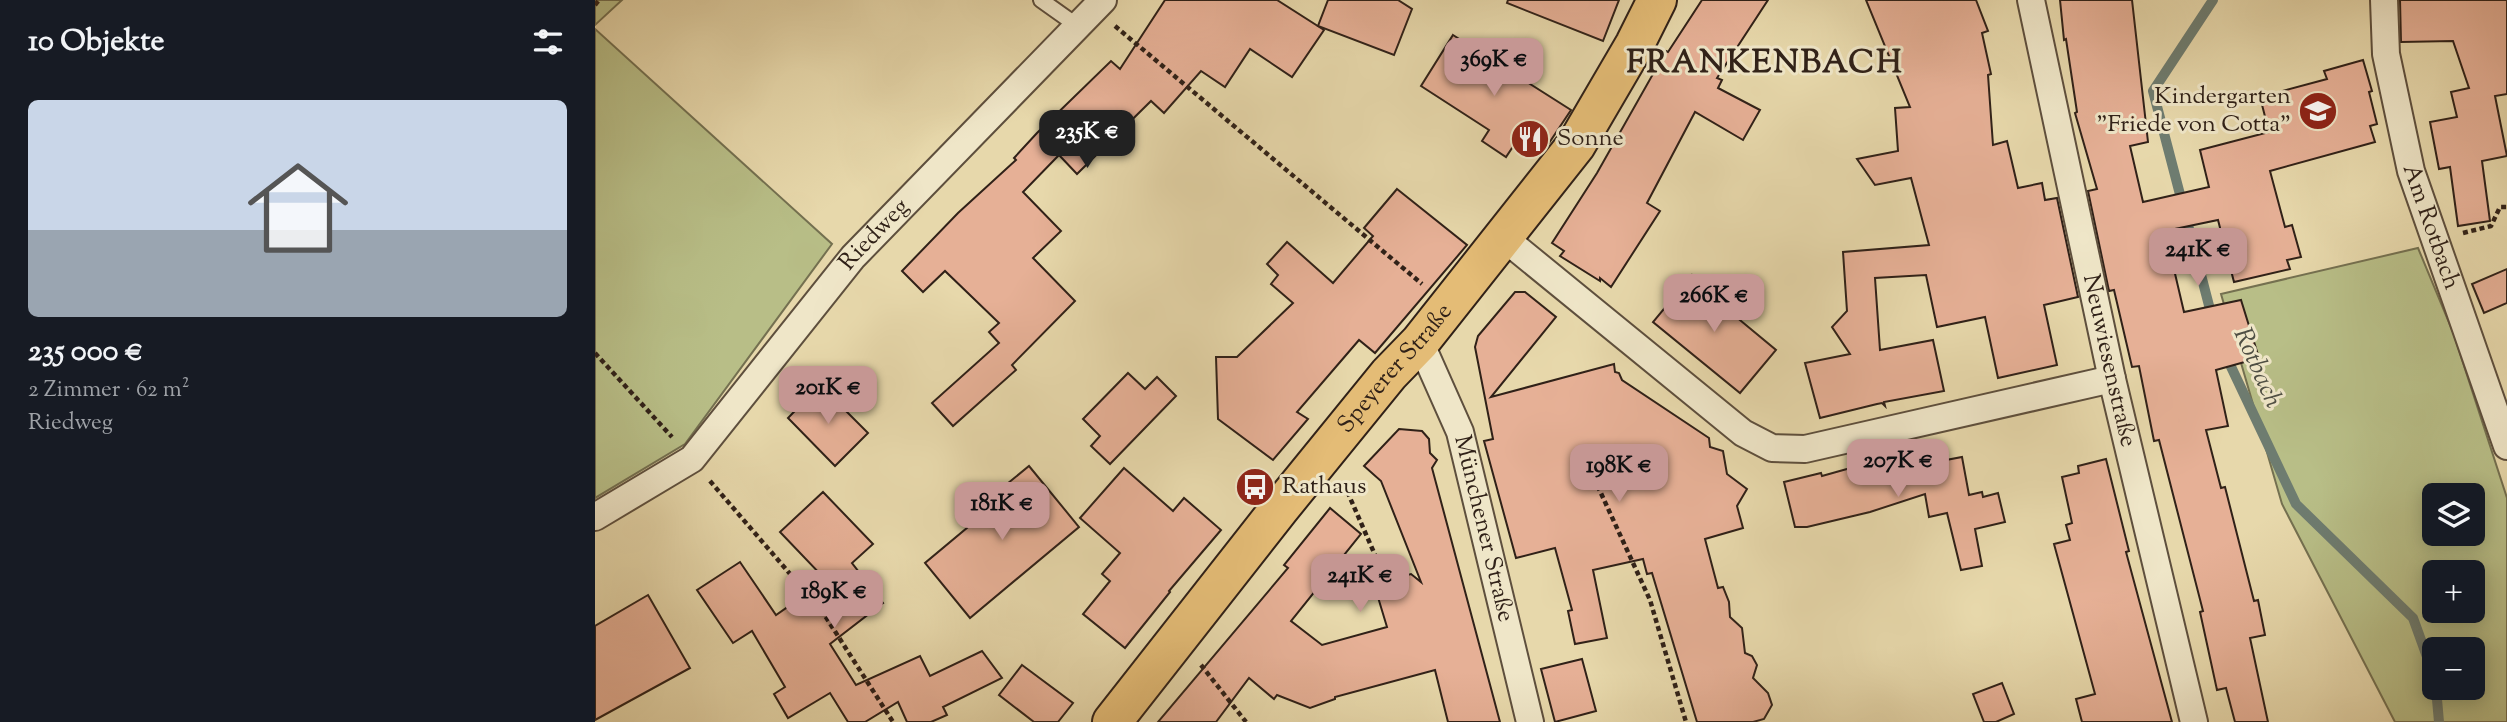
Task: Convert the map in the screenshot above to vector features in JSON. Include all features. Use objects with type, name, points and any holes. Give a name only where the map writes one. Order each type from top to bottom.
[{"type":"main road","name":"Speyerer Straße","points":[[1111,722],[1389,374],[1420,342],[1504,238],[1576,145],[1635,44],[1657,0]]},
{"type":"street","name":"Neuwiesenstraße","points":[[2031,0],[2112,379],[2194,722]]},
{"type":"street","name":"Am Rotbach","points":[[2384,0],[2386,54],[2411,171],[2507,446]]},
{"type":"street","name":"Riedweg","points":[[595,517],[692,459],[853,257],[1093,12]]},
{"type":"street","points":[[1504,238],[1743,433],[1772,448],[1805,449],[2112,379]]},
{"type":"street","name":"Münchener Straße","points":[[1420,342],[1460,432],[1530,722]]},
{"type":"lane","points":[[1041,0],[1093,12]]},
{"type":"path","points":[[595,5],[599,0]]},
{"type":"path","points":[[1093,12],[1449,306]]},
{"type":"path","points":[[2435,239],[2491,226],[2500,207],[2507,207]]},
{"type":"path","points":[[595,353],[692,459],[822,611],[893,722]]},
{"type":"path","points":[[1329,448],[1379,564]]},
{"type":"path","points":[[1594,478],[1650,600],[1686,722]]},
{"type":"path","points":[[1179,637],[1246,722]]},
{"type":"green space","points":[[595,0],[622,0],[595,25]]},
{"type":"green space","points":[[595,29],[832,244],[685,444],[595,498]]},
{"type":"green space","points":[[2418,248],[2453,332],[2507,498],[2507,722],[2395,722],[2282,504],[2221,294]]},
{"type":"building","points":[[1165,0],[1277,0],[1324,30],[1292,77],[1250,49],[1225,87],[1201,71],[1164,113],[1151,101],[1077,174],[1059,155],[1023,192],[1061,231],[1033,258],[1075,301],[1012,365],[1016,370],[953,426],[932,403],[999,343],[989,332],[999,323],[945,271],[923,292],[902,271],[958,213],[1016,160],[1014,158],[1037,133],[1111,61],[1120,69]]},
{"type":"building","points":[[1328,0],[1398,0],[1412,9],[1394,55],[1318,26]]},
{"type":"building","points":[[1508,0],[1619,0],[1603,41],[1507,3]]},
{"type":"building","points":[[1702,0],[1768,0],[1717,78],[1722,80],[1718,88],[1760,110],[1743,140],[1695,112],[1647,203],[1660,211],[1611,287],[1560,256],[1564,251],[1552,243],[1597,173],[1666,51],[1668,52]]},
{"type":"building","points":[[1866,0],[1976,0],[1988,31],[1982,33],[1991,74],[1988,75],[1993,145],[2007,141],[2018,188],[2042,183],[2045,200],[2057,198],[2078,297],[2044,305],[2057,365],[1998,378],[1985,317],[1937,327],[1926,275],[1875,278],[1880,350],[1933,340],[1944,391],[1884,402],[1885,406],[1882,403],[1820,418],[1805,363],[1850,354],[1832,327],[1847,311],[1843,252],[1929,245],[1911,178],[1875,185],[1857,159],[1898,151],[1895,108],[1910,107]]},
{"type":"building","points":[[2060,0],[2132,0],[2148,142],[2130,146],[2143,202],[2209,187],[2200,150],[2269,132],[2260,97],[2327,79],[2324,71],[2363,60],[2372,91],[2369,92],[2377,124],[2370,126],[2375,142],[2270,171],[2285,227],[2292,225],[2301,257],[2287,260],[2290,269],[2234,282],[2218,220],[2165,231],[2184,312],[2241,300],[2259,358],[2216,370],[2228,426],[2206,430],[2221,488],[2225,487],[2254,601],[2258,600],[2265,635],[2250,638],[2268,722],[2235,722],[2226,688],[2217,690],[2200,612],[2203,611],[2159,440],[2154,441],[2139,366],[2132,367],[2114,290],[2109,291],[2088,191],[2097,189],[2075,113],[2077,112]]},
{"type":"building","points":[[2400,0],[2507,0],[2507,94],[2495,96],[2507,156],[2482,161],[2490,221],[2458,226],[2450,167],[2439,169],[2430,122],[2457,117],[2451,92],[2469,88],[2453,41],[2401,42]]},
{"type":"building","points":[[1453,35],[1571,110],[1545,149],[1522,133],[1506,157],[1482,141],[1489,130],[1421,86]]},
{"type":"building","points":[[1397,189],[1467,245],[1375,353],[1359,340],[1297,412],[1308,419],[1273,460],[1218,419],[1216,357],[1237,357],[1293,303],[1271,284],[1278,275],[1267,264],[1287,242],[1333,283],[1373,236],[1364,228]]},
{"type":"building","points":[[2507,269],[2507,303],[2484,313],[2472,284]]},
{"type":"building","points":[[1692,275],[1732,308],[1729,311],[1776,350],[1740,393],[1653,322]]},
{"type":"building","points":[[1515,292],[1525,292],[1556,317],[1491,397],[1614,364],[1615,372],[1619,373],[1622,380],[1709,438],[1710,447],[1723,451],[1727,474],[1747,489],[1737,506],[1743,528],[1705,539],[1718,588],[1723,587],[1729,602],[1730,617],[1742,628],[1745,653],[1752,656],[1757,665],[1753,678],[1768,693],[1772,705],[1764,719],[1753,722],[1697,722],[1652,573],[1647,574],[1643,559],[1593,570],[1607,638],[1575,644],[1568,611],[1572,610],[1555,548],[1516,558],[1484,441],[1493,439],[1475,347],[1478,336]]},
{"type":"building","points":[[1128,373],[1145,389],[1157,377],[1176,396],[1110,464],[1091,446],[1100,436],[1083,419]]},
{"type":"building","points":[[820,385],[868,433],[835,466],[788,418]]},
{"type":"building","points":[[1399,429],[1422,431],[1429,439],[1430,453],[1437,460],[1432,468],[1500,722],[1448,722],[1435,670],[1335,697],[1310,708],[1277,695],[1274,699],[1249,678],[1216,722],[1158,722],[1288,568],[1284,565],[1330,508],[1361,534],[1291,621],[1322,645],[1387,627],[1374,584],[1411,574],[1421,582],[1381,481],[1364,466]]},
{"type":"building","points":[[1962,457],[1969,495],[1982,492],[1983,497],[1998,493],[2005,522],[1975,529],[1982,566],[1961,570],[1947,513],[1929,517],[1925,494],[1870,512],[1807,527],[1795,527],[1784,482],[1821,473],[1822,476],[1879,460],[1883,472]]},
{"type":"building","points":[[2106,459],[2129,551],[2126,552],[2172,722],[2082,722],[2076,699],[2095,694],[2054,544],[2070,540],[2066,525],[2072,523],[2062,477],[2079,473],[2078,466]]},
{"type":"building","points":[[1029,466],[1079,527],[970,618],[925,563],[980,517],[975,510]]},
{"type":"building","points":[[1124,468],[1173,511],[1184,498],[1221,530],[1125,648],[1083,614],[1110,581],[1102,574],[1120,553],[1080,518]]},
{"type":"building","points":[[823,492],[873,544],[852,563],[883,603],[830,644],[856,685],[920,656],[930,676],[982,651],[1002,678],[943,707],[947,715],[931,722],[907,722],[898,702],[865,722],[848,722],[830,693],[788,718],[774,694],[785,687],[752,631],[733,643],[697,590],[740,562],[776,615],[826,580],[780,532]]},
{"type":"building","points":[[648,595],[690,668],[595,720],[595,626]]},
{"type":"building","points":[[1582,659],[1596,711],[1555,722],[1541,669]]},
{"type":"building","points":[[1022,665],[1073,703],[1058,722],[1034,722],[999,695]]},
{"type":"building","points":[[2002,683],[2014,714],[1996,722],[1984,722],[1973,694]]},
{"type":"waterway","name":"Rotbach","points":[[2212,317],[2153,91],[2213,0]]},
{"type":"waterway","name":"Rotbach","points":[[2225,354],[2296,504],[2413,618],[2422,643]]},
{"type":"waterway","name":"Rotbach","points":[[2437,700],[2439,722]]},
{"type":"place","name":"Kindergarten \"Friede von Cotta\"","points":[[2318,111]]},
{"type":"place","name":"Sonne","points":[[1530,139]]},
{"type":"place","name":"Rathaus","points":[[1255,487]]},
{"type":"district","name":"FRANKENBACH","points":[[1765,64]]}]
